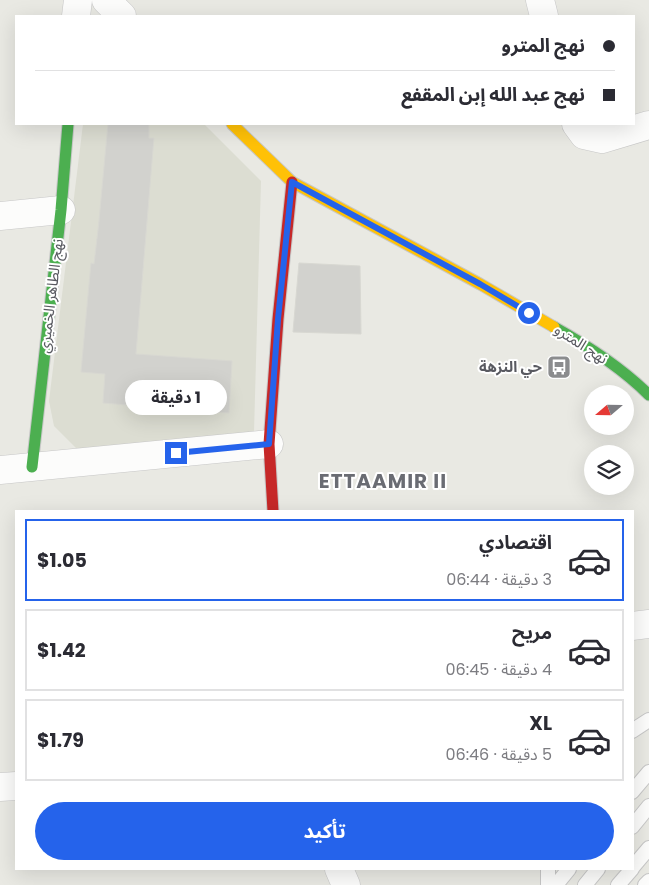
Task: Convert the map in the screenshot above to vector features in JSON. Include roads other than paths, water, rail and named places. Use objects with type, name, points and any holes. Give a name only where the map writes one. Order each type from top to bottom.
[{"type":"street","points":[[76,15],[78,0]]},
{"type":"street","points":[[106,0],[121,15]]},
{"type":"street","points":[[540,0],[544,15]]},
{"type":"street","name":"نهج الطاهر الخميري","points":[[32,467],[61,210],[68,125]]},
{"type":"street","name":"نهج المترو","points":[[233,125],[292,182],[480,284],[581,342],[634,380],[649,395]]},
{"type":"street","points":[[577,125],[584,135],[602,139],[649,125]]},
{"type":"street","points":[[273,510],[269,444],[278,319],[292,182]]},
{"type":"street","points":[[0,216],[61,210]]},
{"type":"street","points":[[0,470],[269,444]]},
{"type":"street","points":[[634,626],[649,624]]},
{"type":"street","points":[[0,788],[15,786]]},
{"type":"street","points":[[339,870],[346,885]]},
{"type":"lane","points":[[634,730],[649,720]]},
{"type":"lane","points":[[634,790],[649,772]]},
{"type":"lane","points":[[634,824],[649,806]]},
{"type":"lane","points":[[634,866],[649,848]]},
{"type":"lane","points":[[548,870],[548,885]]},
{"type":"lane","points":[[556,885],[569,870]]},
{"type":"lane","points":[[585,885],[597,870]]},
{"type":"lane","points":[[618,885],[630,870]]},
{"type":"lane","points":[[646,885],[649,881]]},
{"type":"place","name":"حي النزهة","points":[[559,367]]},
{"type":"district","name":"ETTAAMIR II","points":[[383,481]]}]
